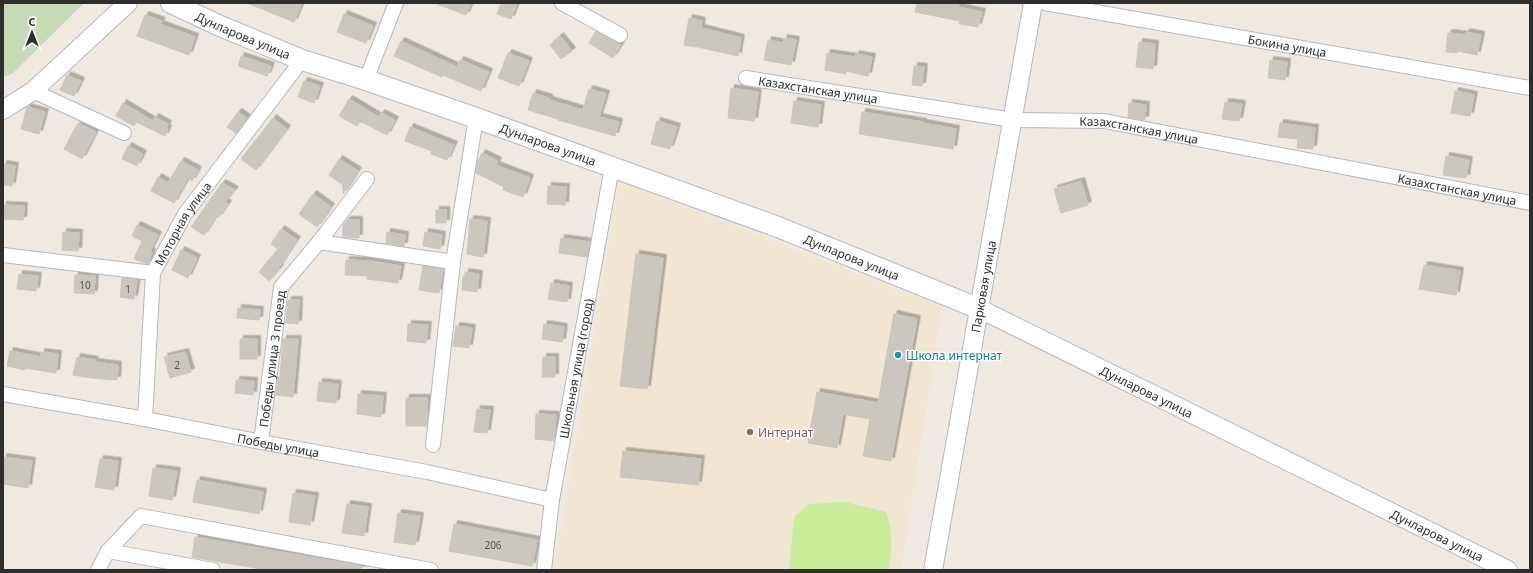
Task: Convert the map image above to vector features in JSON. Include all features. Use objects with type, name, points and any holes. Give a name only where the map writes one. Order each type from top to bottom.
[{"type":"main road","name":"Дунларова улица","points":[[171,3],[220,26],[302,60],[366,80],[476,118],[778,227],[980,309]]},
{"type":"street","points":[[3,110],[33,91],[128,3]]},
{"type":"street","points":[[366,80],[396,3]]},
{"type":"street","points":[[562,3],[620,35]]},
{"type":"street","name":"Парковая улица","points":[[934,570],[1034,3]]},
{"type":"street","name":"Бокина улица","points":[[1045,3],[1530,88]]},
{"type":"street","name":"Моторная улица","points":[[144,419],[153,273],[185,214],[302,60]]},
{"type":"street","name":"Казахстанская улица","points":[[746,78],[1013,120],[1104,121],[1530,202]]},
{"type":"street","points":[[33,91],[124,133]]},
{"type":"street","points":[[433,445],[454,262],[476,118]]},
{"type":"street","name":"Школьная улица (город)","points":[[544,570],[552,500],[612,168]]},
{"type":"street","name":"Победы улица 3 проезд","points":[[261,442],[281,287],[319,242],[367,179]]},
{"type":"street","points":[[319,242],[454,262]]},
{"type":"street","points":[[3,255],[153,273]]},
{"type":"street","name":"Дунларова улица","points":[[980,309],[1508,570]]},
{"type":"street","name":"Победы улица","points":[[3,394],[427,472],[552,500]]},
{"type":"street","points":[[98,570],[108,551],[141,516],[431,570]]},
{"type":"street","points":[[108,551],[213,570]]},
{"type":"shaded area","name":"Интернат","points":[[619,181],[942,307],[901,570],[554,570]]},
{"type":"green space","points":[[3,3],[84,3],[12,74],[3,77]]},
{"type":"green space","points":[[845,502],[886,512],[890,526],[891,541],[889,570],[789,570],[794,517],[809,504]]},
{"type":"building","points":[[247,3],[302,3],[294,22]]},
{"type":"building","points":[[437,3],[471,3],[466,15]]},
{"type":"building","points":[[501,3],[517,3],[511,19],[497,14]]},
{"type":"building","points":[[917,3],[950,3],[959,5],[958,7],[982,12],[978,27],[959,24],[960,21],[915,12]]},
{"type":"building","points":[[344,14],[373,26],[366,43],[337,32]]},
{"type":"building","points":[[145,15],[162,21],[160,24],[195,37],[189,55],[137,36]]},
{"type":"building","points":[[689,18],[702,21],[701,28],[741,38],[738,56],[684,45]]},
{"type":"building","points":[[596,31],[621,45],[613,58],[589,43]]},
{"type":"building","points":[[1466,32],[1481,35],[1477,55],[1458,51],[1457,53],[1446,52],[1448,33],[1466,35]]},
{"type":"building","points":[[560,36],[572,51],[561,59],[550,45]]},
{"type":"building","points":[[784,38],[796,40],[791,65],[764,60],[768,40],[783,43]]},
{"type":"building","points":[[401,41],[457,67],[460,60],[489,72],[481,91],[443,75],[442,77],[394,56]]},
{"type":"building","points":[[1139,42],[1155,44],[1153,69],[1136,67]]},
{"type":"building","points":[[508,53],[529,61],[519,86],[498,78]]},
{"type":"building","points":[[827,53],[855,57],[856,54],[872,57],[868,76],[846,71],[846,74],[825,70]]},
{"type":"building","points":[[241,56],[271,66],[267,76],[238,66]]},
{"type":"building","points":[[1270,60],[1287,62],[1285,80],[1268,78]]},
{"type":"building","points":[[914,66],[924,67],[922,86],[912,85]]},
{"type":"building","points":[[67,75],[81,81],[74,96],[60,90]]},
{"type":"building","points":[[304,81],[320,86],[314,103],[298,97]]},
{"type":"building","points":[[731,88],[758,92],[754,121],[728,118]]},
{"type":"building","points":[[589,89],[606,94],[599,117],[619,122],[615,136],[528,110],[533,93],[549,98],[549,100],[583,110]]},
{"type":"building","points":[[1455,91],[1474,95],[1470,116],[1451,113]]},
{"type":"building","points":[[349,99],[379,117],[381,113],[395,120],[387,135],[360,121],[357,126],[339,116]]},
{"type":"building","points":[[794,101],[821,105],[818,127],[791,123]]},
{"type":"building","points":[[1225,102],[1242,104],[1239,121],[1222,119]]},
{"type":"building","points":[[123,103],[153,121],[155,117],[168,124],[166,128],[168,129],[165,136],[136,122],[134,126],[116,116]]},
{"type":"building","points":[[1129,103],[1146,105],[1145,120],[1128,117]]},
{"type":"building","points":[[27,107],[45,112],[39,134],[21,129]]},
{"type":"building","points":[[238,112],[247,118],[236,133],[227,127]]},
{"type":"building","points":[[862,112],[956,129],[953,149],[859,134]]},
{"type":"building","points":[[273,118],[287,129],[256,170],[241,159]]},
{"type":"building","points":[[657,121],[677,127],[670,149],[651,144]]},
{"type":"building","points":[[78,123],[96,132],[82,159],[64,149]]},
{"type":"building","points":[[1280,123],[1315,128],[1313,149],[1297,148],[1298,139],[1278,137]]},
{"type":"building","points":[[410,127],[454,145],[447,160],[431,154],[432,151],[405,141]]},
{"type":"building","points":[[128,146],[143,154],[137,166],[122,159]]},
{"type":"building","points":[[482,153],[498,161],[496,165],[530,178],[523,197],[503,190],[504,187],[476,173],[477,163]]},
{"type":"building","points":[[1446,156],[1469,160],[1466,178],[1443,175]]},
{"type":"building","points":[[339,159],[358,171],[343,194],[343,185],[329,175]]},
{"type":"building","points":[[181,161],[198,170],[192,181],[188,178],[174,203],[151,191],[158,177],[168,183]]},
{"type":"building","points":[[3,164],[15,166],[12,186],[3,185]]},
{"type":"building","points":[[1081,181],[1088,205],[1061,213],[1054,189]]},
{"type":"building","points":[[222,183],[235,190],[225,202],[228,204],[219,217],[216,216],[204,235],[191,227]]},
{"type":"building","points":[[548,186],[566,187],[565,205],[547,204]]},
{"type":"building","points":[[313,194],[331,207],[317,227],[299,214]]},
{"type":"building","points":[[3,205],[24,206],[23,220],[3,219]]},
{"type":"building","points":[[436,210],[446,210],[446,223],[436,223]]},
{"type":"building","points":[[470,219],[487,221],[483,257],[467,254]]},
{"type":"building","points":[[347,220],[359,220],[359,238],[343,237],[343,225]]},
{"type":"building","points":[[137,225],[158,235],[150,251],[152,252],[148,264],[134,259],[142,241],[132,236]]},
{"type":"building","points":[[281,229],[297,240],[279,267],[280,268],[269,281],[259,272],[278,249],[271,244]]},
{"type":"building","points":[[63,232],[79,233],[78,251],[62,250]]},
{"type":"building","points":[[387,232],[405,235],[404,246],[386,243]]},
{"type":"building","points":[[425,232],[442,235],[440,249],[423,246]]},
{"type":"building","points":[[561,238],[590,242],[587,257],[559,253]]},
{"type":"building","points":[[181,250],[197,258],[188,278],[172,270]]},
{"type":"building","points":[[636,254],[663,258],[647,389],[620,386]]},
{"type":"building","points":[[346,260],[370,261],[401,266],[398,283],[367,279],[367,276],[345,275]]},
{"type":"building","points":[[1424,265],[1460,271],[1456,295],[1419,289]]},
{"type":"building","points":[[423,266],[443,269],[439,293],[419,290]]},
{"type":"building","points":[[465,272],[479,274],[477,292],[462,290],[463,276],[465,276]]},
{"type":"building","points":[[19,274],[38,276],[36,291],[17,289]]},
{"type":"building","points":[[75,275],[95,276],[94,294],[74,293]]},
{"type":"building","points":[[122,278],[137,280],[134,299],[120,297]]},
{"type":"building","points":[[551,283],[569,286],[567,302],[548,299]]},
{"type":"building","points":[[288,300],[299,300],[298,324],[286,323]]},
{"type":"building","points":[[238,308],[260,310],[259,320],[237,318]]},
{"type":"building","name":"Школа интернат","points":[[894,314],[917,319],[891,461],[863,456],[870,419],[843,414],[837,448],[808,443],[817,392],[878,403]]},
{"type":"building","points":[[408,324],[428,325],[426,343],[407,341]]},
{"type":"building","points":[[544,324],[564,327],[562,342],[542,339]]},
{"type":"building","points":[[456,326],[472,328],[469,348],[453,346]]},
{"type":"building","points":[[240,339],[257,339],[257,359],[240,359]]},
{"type":"building","points":[[283,339],[298,339],[293,397],[276,395],[278,377],[280,377]]},
{"type":"building","points":[[10,351],[41,357],[41,352],[58,354],[56,373],[25,368],[25,370],[7,366]]},
{"type":"building","points":[[185,352],[191,372],[170,378],[164,357]]},
{"type":"building","points":[[77,357],[95,360],[94,362],[118,365],[117,380],[73,375]]},
{"type":"building","points":[[543,357],[555,357],[555,377],[542,377]]},
{"type":"building","points":[[236,380],[254,381],[253,395],[235,393]]},
{"type":"building","points":[[319,382],[338,384],[336,403],[317,401]]},
{"type":"building","points":[[358,394],[383,396],[381,417],[357,414]]},
{"type":"building","points":[[406,398],[427,398],[427,426],[406,426]]},
{"type":"building","points":[[477,409],[490,410],[487,433],[474,432]]},
{"type":"building","points":[[536,414],[556,415],[554,441],[535,439]]},
{"type":"building","points":[[623,451],[701,459],[698,485],[620,477]]},
{"type":"building","points":[[3,457],[32,461],[28,488],[3,484]]},
{"type":"building","points":[[100,459],[118,461],[114,490],[95,487]]},
{"type":"building","points":[[153,468],[177,471],[172,500],[149,496]]},
{"type":"building","points":[[197,480],[263,492],[259,514],[193,502]]},
{"type":"building","points":[[293,493],[315,496],[310,525],[289,522]]},
{"type":"building","points":[[347,504],[368,507],[364,536],[342,533]]},
{"type":"building","points":[[398,513],[420,516],[415,545],[394,542]]},
{"type":"building","points":[[454,524],[537,540],[532,566],[449,551]]},
{"type":"building","points":[[195,537],[362,566],[361,570],[267,570],[192,557]]},
{"type":"place","name":"Школа интернат","points":[[898,355]]},
{"type":"place","name":"Интернат","points":[[750,432]]}]
